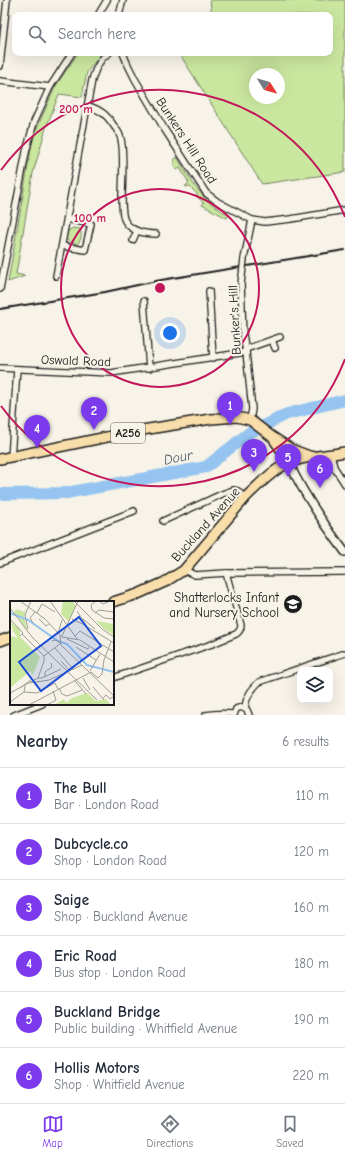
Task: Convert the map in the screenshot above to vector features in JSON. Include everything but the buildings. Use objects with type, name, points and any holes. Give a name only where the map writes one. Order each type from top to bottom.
[{"type":"main road","name":"A256","points":[[0,459],[11,458],[131,432],[204,420],[237,417],[253,422]]},
{"type":"main road","points":[[253,422],[291,449],[312,457]]},
{"type":"main road","points":[[271,436],[289,463]]},
{"type":"main road","name":"Buckland Avenue","points":[[114,602],[138,594],[165,582],[184,570],[245,498],[281,467],[289,463],[312,457],[345,452]]},
{"type":"main road","points":[[0,641],[10,637]]},
{"type":"street","points":[[0,66],[7,0]]},
{"type":"street","points":[[100,12],[107,0]]},
{"type":"street","points":[[120,12],[123,0]]},
{"type":"street","points":[[0,289],[26,152],[34,122],[50,86],[70,56]]},
{"type":"street","points":[[56,276],[92,80],[95,70],[105,56]]},
{"type":"street","name":"Bunkers Hill Road","points":[[124,56],[130,69],[165,130],[206,193],[222,205],[252,220]]},
{"type":"street","points":[[0,81],[50,86]]},
{"type":"street","points":[[88,106],[106,115],[120,137],[123,149],[122,204],[124,219],[129,226],[138,231],[146,234],[156,234]]},
{"type":"street","points":[[252,220],[265,222],[345,210]]},
{"type":"street","points":[[62,246],[86,250],[91,224],[67,219]]},
{"type":"street","name":"Bunker's Hill","points":[[252,220],[244,259],[242,284],[243,328],[253,422]]},
{"type":"street","points":[[133,240],[138,231]]},
{"type":"street","points":[[209,291],[213,358]]},
{"type":"street","points":[[144,301],[149,368]]},
{"type":"street","name":"Oswald Road","points":[[0,368],[111,373],[213,358],[246,351],[280,337]]},
{"type":"street","points":[[272,340],[275,348]]},
{"type":"street","points":[[11,458],[17,369]]},
{"type":"street","points":[[331,454],[334,467],[345,484]]},
{"type":"street","points":[[289,463],[308,500],[345,552]]},
{"type":"street","points":[[163,521],[233,490],[238,491],[245,498]]},
{"type":"street","points":[[0,562],[134,511]]},
{"type":"street","points":[[184,570],[195,575],[226,573],[345,572]]},
{"type":"street","points":[[114,678],[212,644],[236,634],[241,628],[226,573]]},
{"type":"street","points":[[249,715],[245,708],[247,698],[252,689],[259,682],[345,653]]},
{"type":"street","points":[[14,715],[39,705]]},
{"type":"street","points":[[206,715],[227,713],[234,715],[236,709],[245,708]]},
{"type":"green space","points":[[210,0],[345,0],[345,172],[262,184],[181,56],[333,56],[333,12],[212,12]]},
{"type":"green space","points":[[76,56],[100,56],[87,72],[82,97],[59,94],[46,128],[33,173],[16,274],[25,276],[8,282],[33,137],[55,87]]},
{"type":"green space","points":[[177,157],[198,190],[211,204],[229,215],[227,218],[202,205],[203,202],[197,197],[197,194],[189,186],[185,186],[189,183],[180,168],[176,170],[174,165],[174,160]]},
{"type":"green space","points":[[73,228],[80,229],[81,231],[81,239],[77,244],[66,239],[68,231]]},
{"type":"waterway","name":"Dour","points":[[0,494],[66,493],[206,467],[249,433],[287,414],[345,400]]},
{"type":"railway","points":[[0,309],[105,292],[161,280],[345,250]]},
{"type":"place","name":"The Bull","points":[[230,425]]},
{"type":"place","name":"Dubcycle.co","points":[[94,430]]},
{"type":"place","name":"Eric Road","points":[[37,448]]},
{"type":"place","name":"Saige","points":[[254,472]]},
{"type":"place","name":"Buckland Bridge","points":[[288,477]]},
{"type":"place","name":"Hollis Motors","points":[[320,488]]},
{"type":"place","name":"Shatterlocks Infant and Nursery School","points":[[293,604]]}]
